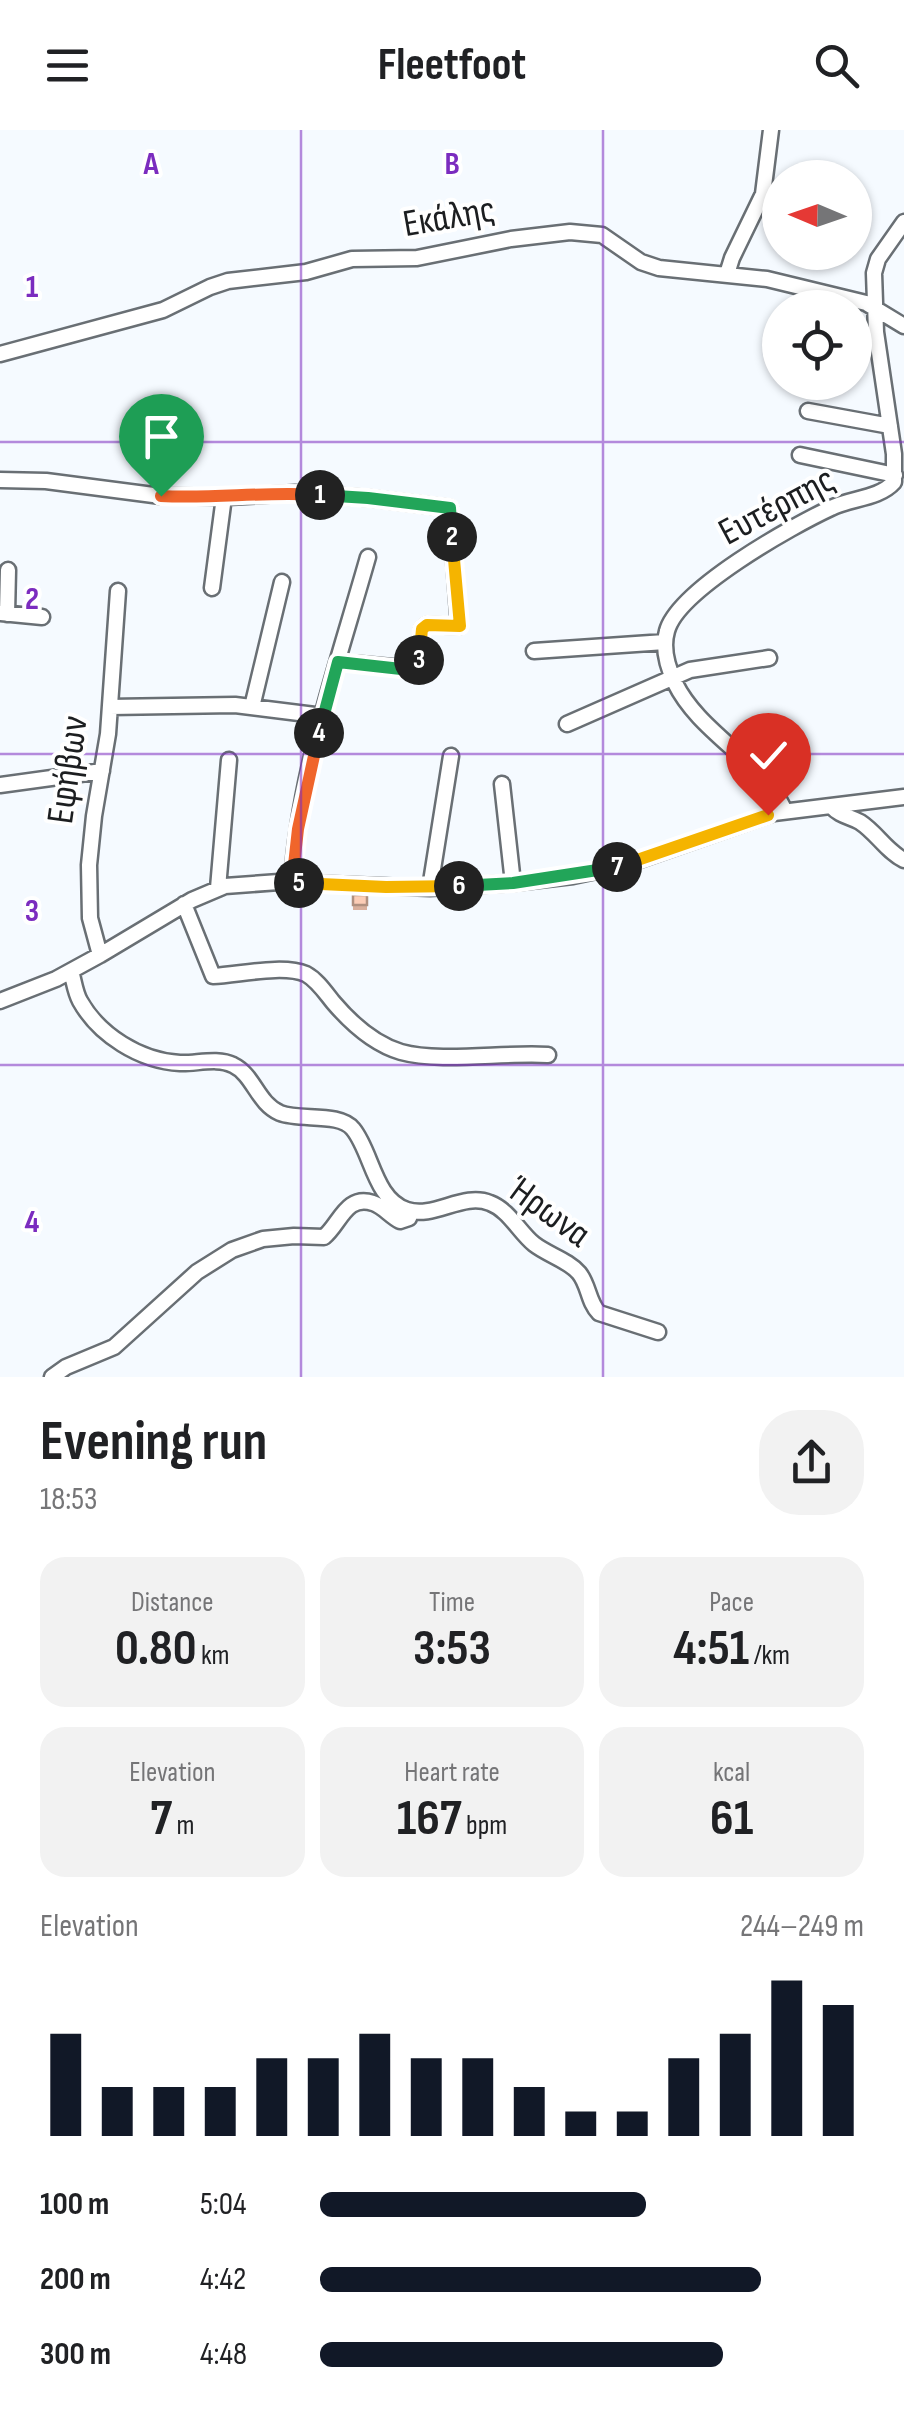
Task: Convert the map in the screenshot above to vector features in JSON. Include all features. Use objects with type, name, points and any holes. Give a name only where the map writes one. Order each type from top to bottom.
[{"type":"street","points":[[728,274],[763,194],[771,130]]},
{"type":"street","points":[[800,455],[895,475],[874,307],[876,262],[904,222]]},
{"type":"street","name":"Εκάλης","points":[[0,354],[162,310],[228,281],[306,272],[352,259],[425,257],[559,233],[599,234],[641,262],[660,268],[776,280],[874,307],[904,326]]},
{"type":"street","points":[[808,412],[890,426]]},
{"type":"street","name":"Ευτέρπης","points":[[665,642],[672,621],[717,574],[832,507],[885,490],[895,475]]},
{"type":"street","points":[[0,480],[46,481],[143,495],[224,497],[294,493],[450,508],[460,626],[427,625],[422,629],[419,661],[413,669],[338,662]]},
{"type":"street","points":[[212,588],[224,497]]},
{"type":"street","points":[[292,883],[298,829],[323,716],[368,556]]},
{"type":"street","points":[[8,570],[4,613],[42,617]]},
{"type":"street","points":[[252,707],[282,582]]},
{"type":"street","name":"Εφήβων","points":[[100,955],[90,918],[88,883],[110,707],[118,591]]},
{"type":"street","points":[[534,651],[665,642],[672,677],[689,706],[757,773],[785,811]]},
{"type":"street","points":[[568,724],[699,668],[769,658]]},
{"type":"street","points":[[110,707],[252,707],[323,716]]},
{"type":"street","points":[[430,888],[451,756]]},
{"type":"street","points":[[218,888],[230,760]]},
{"type":"street","points":[[0,784],[102,771]]},
{"type":"street","points":[[502,784],[513,883]]},
{"type":"street","points":[[0,1001],[71,972],[218,888],[292,883],[430,888],[573,876],[626,865],[785,811],[904,797]]},
{"type":"street","points":[[831,806],[864,825],[888,851],[904,860]]},
{"type":"street","points":[[184,904],[213,976],[304,974],[357,1027],[404,1053],[548,1055]]},
{"type":"street","points":[[71,972],[87,1011],[114,1037],[140,1054],[171,1062],[229,1063],[272,1109],[289,1116],[348,1123],[382,1186],[396,1203],[411,1211]]},
{"type":"street","name":"Ήρωνα","points":[[52,1377],[118,1344],[198,1272],[239,1246],[284,1236],[324,1237],[345,1210],[358,1202],[376,1204],[401,1221],[409,1218],[411,1211],[475,1201],[491,1203],[532,1242],[578,1272],[599,1313],[658,1332]]},
{"type":"building","points":[[353,895],[367,895],[367,905],[353,905]]},
{"type":"route","points":[[161,496],[294,493],[450,508],[460,626],[427,625],[422,629],[419,661],[410,670],[338,662],[298,829],[292,883],[430,888],[573,876],[626,865],[768,815]]}]
